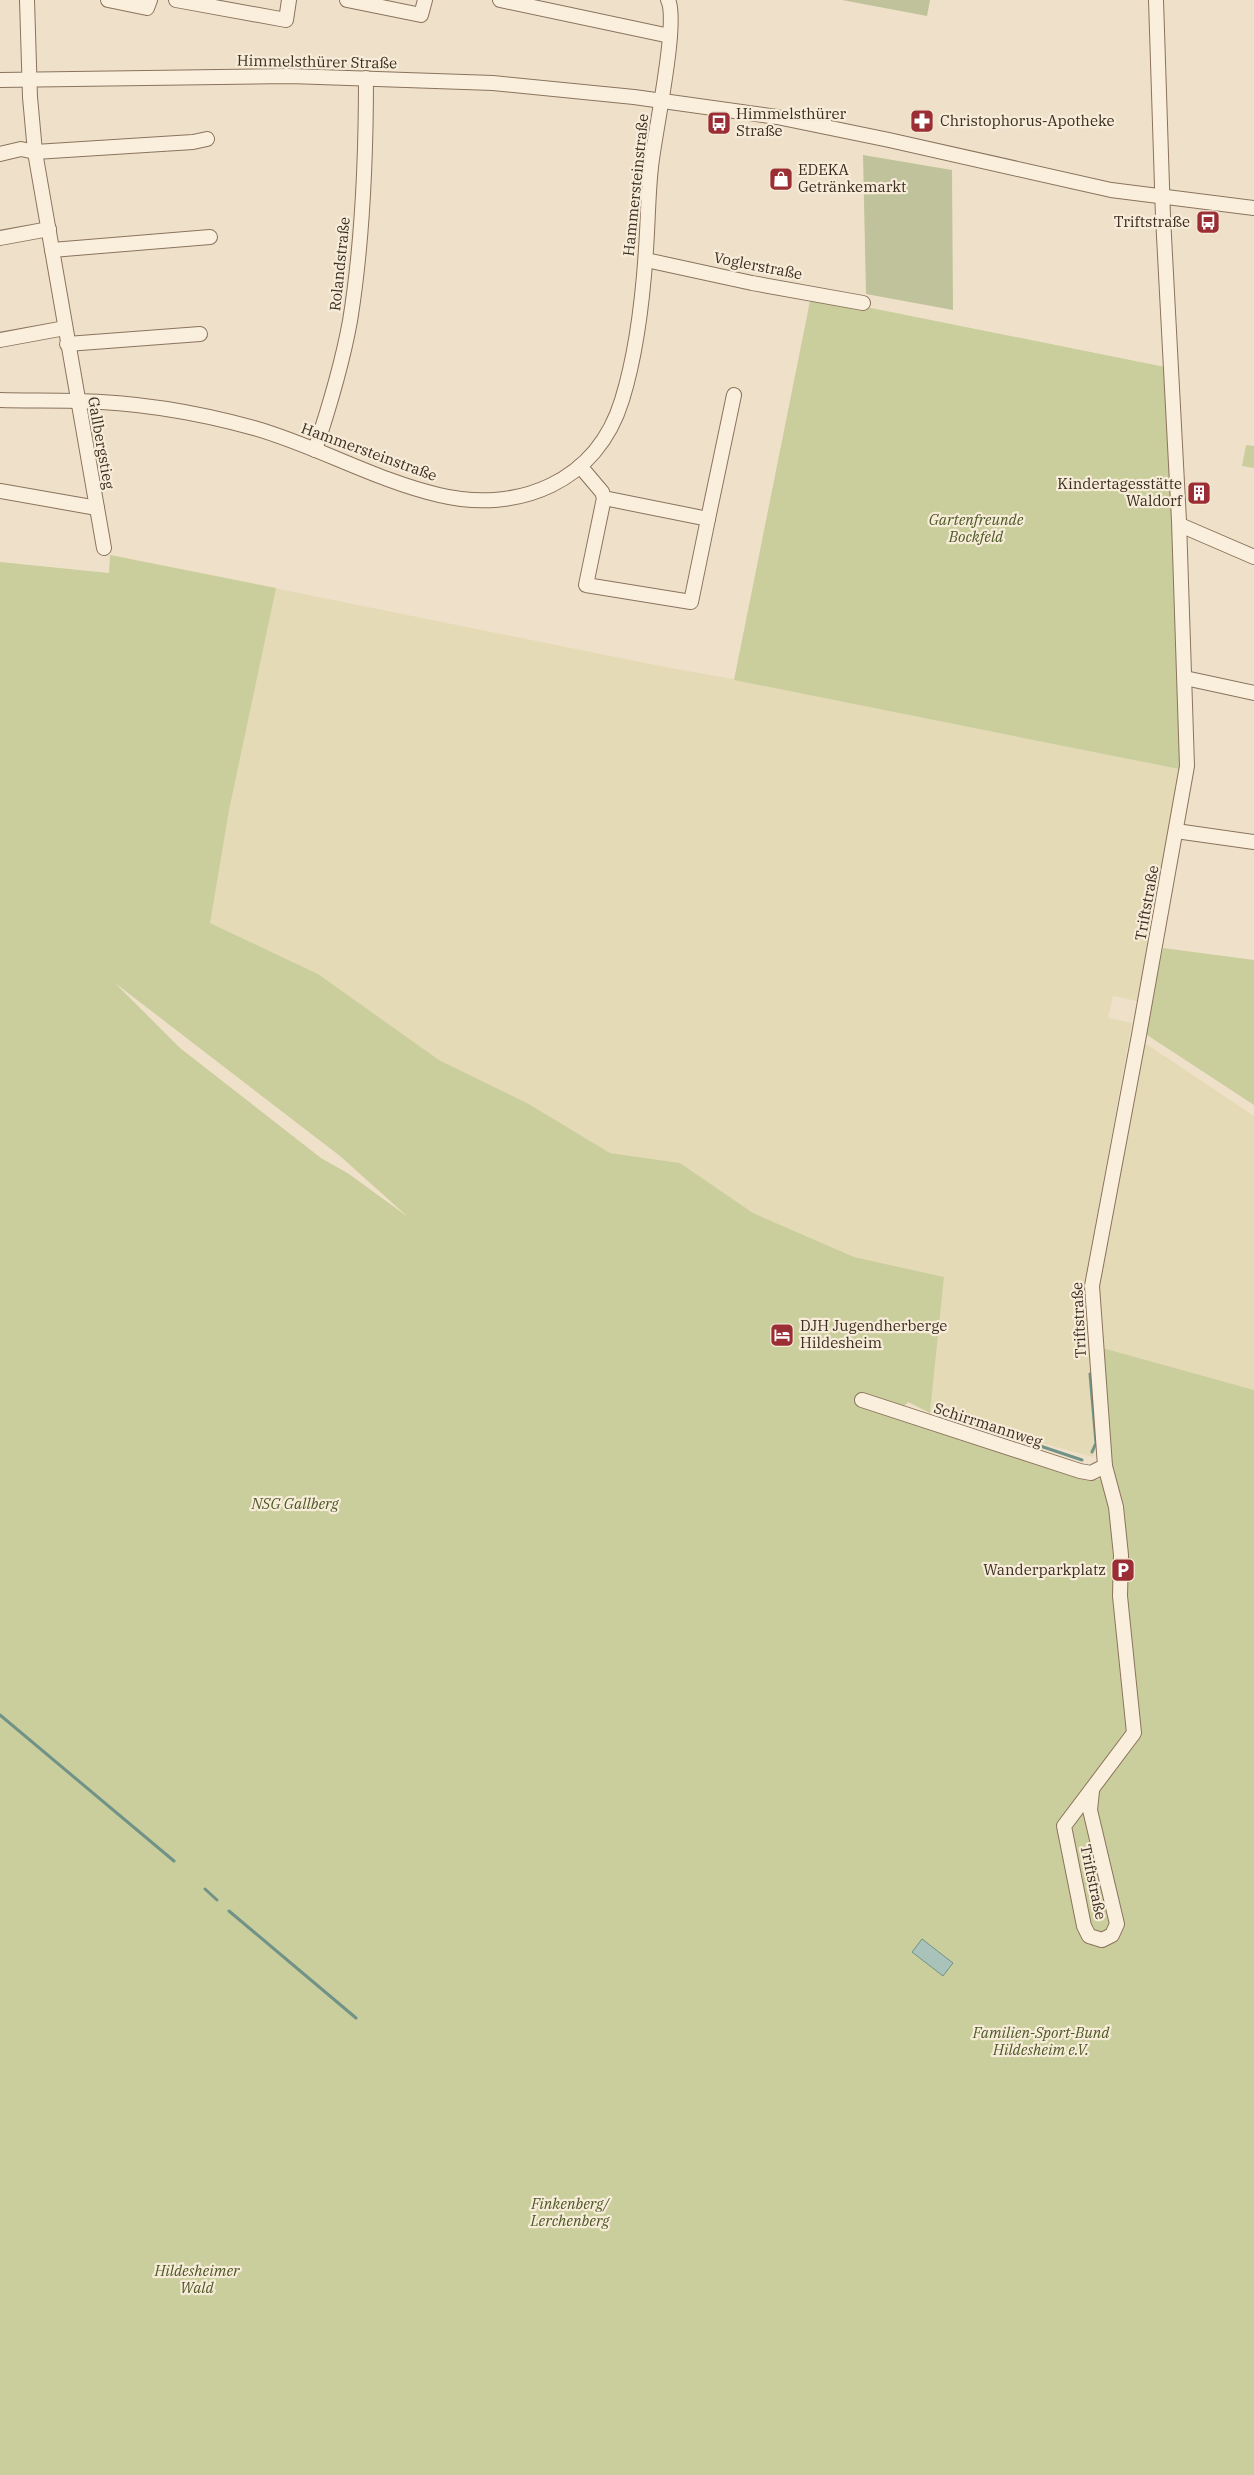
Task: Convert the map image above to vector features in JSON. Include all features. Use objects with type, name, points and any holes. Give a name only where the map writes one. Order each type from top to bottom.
[{"type":"street","name":"Gallbergstieg","points":[[27,0],[35,152],[104,548]]},
{"type":"street","points":[[108,0],[147,8],[150,0]]},
{"type":"street","points":[[176,0],[286,20],[289,0]]},
{"type":"street","points":[[347,0],[421,15],[424,0]]},
{"type":"street","points":[[500,0],[670,36]]},
{"type":"street","name":"Hammersteinstraße","points":[[0,400],[77,401],[164,408],[206,416],[256,429],[398,482],[437,494],[475,501],[514,498],[536,493],[559,481],[580,466],[601,440],[622,401],[632,358],[646,260],[651,169],[670,36],[672,6],[668,0]]},
{"type":"street","name":"Triftstraße","points":[[1092,1791],[1090,1810],[1117,1924],[1112,1935],[1102,1940],[1089,1936],[1084,1926],[1064,1826],[1134,1733],[1120,1596],[1121,1555],[1116,1507],[1105,1466],[1092,1286],[1187,766],[1180,525],[1162,198],[1156,0]]},
{"type":"street","name":"Himmelsthürer Straße","points":[[0,80],[280,76],[366,78],[493,83],[661,100],[777,117],[960,155],[1068,182],[1162,198],[1254,208]]},
{"type":"street","name":"Rolandstraße","points":[[315,450],[330,406],[350,320],[364,186],[366,78]]},
{"type":"street","points":[[0,154],[21,149],[35,152],[193,142],[208,139]]},
{"type":"street","points":[[0,238],[49,229]]},
{"type":"street","points":[[52,250],[210,237]]},
{"type":"street","name":"Voglerstraße","points":[[646,260],[752,283],[864,303]]},
{"type":"street","points":[[0,340],[65,328]]},
{"type":"street","points":[[67,344],[200,334]]},
{"type":"street","points":[[580,466],[602,492],[604,498],[586,584],[691,602],[734,395]]},
{"type":"street","points":[[0,491],[97,508]]},
{"type":"street","points":[[604,498],[708,519]]},
{"type":"street","points":[[1180,525],[1254,557]]},
{"type":"street","points":[[1185,678],[1254,693]]},
{"type":"street","points":[[1176,831],[1254,842]]},
{"type":"street","name":"Schirrmannweg","points":[[862,1400],[1080,1471],[1091,1473],[1105,1466]]},
{"type":"shaded area","points":[[110,555],[665,667],[784,688],[1179,769],[1137,1001],[1113,996],[1108,1018],[1132,1023],[1084,1288],[1099,1444],[1093,1457],[930,1413],[944,1277],[854,1257],[753,1213],[680,1163],[610,1153],[527,1103],[439,1060],[318,974],[210,923],[0,647],[109,654]]},
{"type":"shaded area","points":[[1142,1041],[1254,1116],[1254,1390],[1099,1347],[1097,1289]]},
{"type":"green space","points":[[842,0],[930,0],[927,16]]},
{"type":"green space","points":[[863,155],[952,170],[953,310],[866,294]]},
{"type":"green space","name":"Gartenfreunde Bockfeld","points":[[811,296],[1165,367],[1183,678],[1179,769],[734,680]]},
{"type":"green space","points":[[1246,445],[1254,446],[1254,468],[1242,466]]},
{"type":"green space","points":[[110,555],[276,588],[229,810],[210,923],[318,974],[439,1060],[527,1103],[610,1153],[680,1163],[753,1213],[854,1257],[944,1277],[930,1413],[908,1402],[894,1416],[1097,1480],[1111,1472],[1099,1347],[1254,1390],[1254,2475],[0,2475],[0,562],[109,573]],"holes":[[[115,983],[340,1156],[408,1217],[349,1174],[321,1158],[180,1048]]]},
{"type":"green space","points":[[1163,948],[1254,960],[1254,1105],[1144,1033]]},
{"type":"water","points":[[922,1939],[953,1963],[943,1976],[912,1952]]},
{"type":"waterway","points":[[1090,1374],[1096,1443],[1092,1452]]},
{"type":"waterway","points":[[945,1414],[1082,1460]]},
{"type":"waterway","points":[[0,1715],[174,1861]]},
{"type":"waterway","points":[[205,1889],[217,1900]]},
{"type":"waterway","points":[[229,1911],[356,2018]]},
{"type":"place","name":"Christophorus-Apotheke","points":[[922,121]]},
{"type":"place","name":"Himmelsthürer Straße","points":[[719,123]]},
{"type":"place","name":"EDEKA Getränkemarkt","points":[[781,179]]},
{"type":"place","name":"Triftstraße","points":[[1208,222]]},
{"type":"place","name":"Kindertagesstätte Waldorf","points":[[1199,493]]},
{"type":"place","name":"DJH Jugendherberge Hildesheim","points":[[782,1335]]},
{"type":"place","name":"Wanderparkplatz","points":[[1123,1570]]},
{"type":"park label","name":"NSG Gallberg","points":[[295,1504]]},
{"type":"park label","name":"Familien-Sport-Bund Hildesheim e.V.","points":[[1041,2042]]},
{"type":"park label","name":"Finkenberg/ Lerchenberg","points":[[570,2212]]},
{"type":"park label","name":"Hildesheimer Wald","points":[[197,2280]]}]
